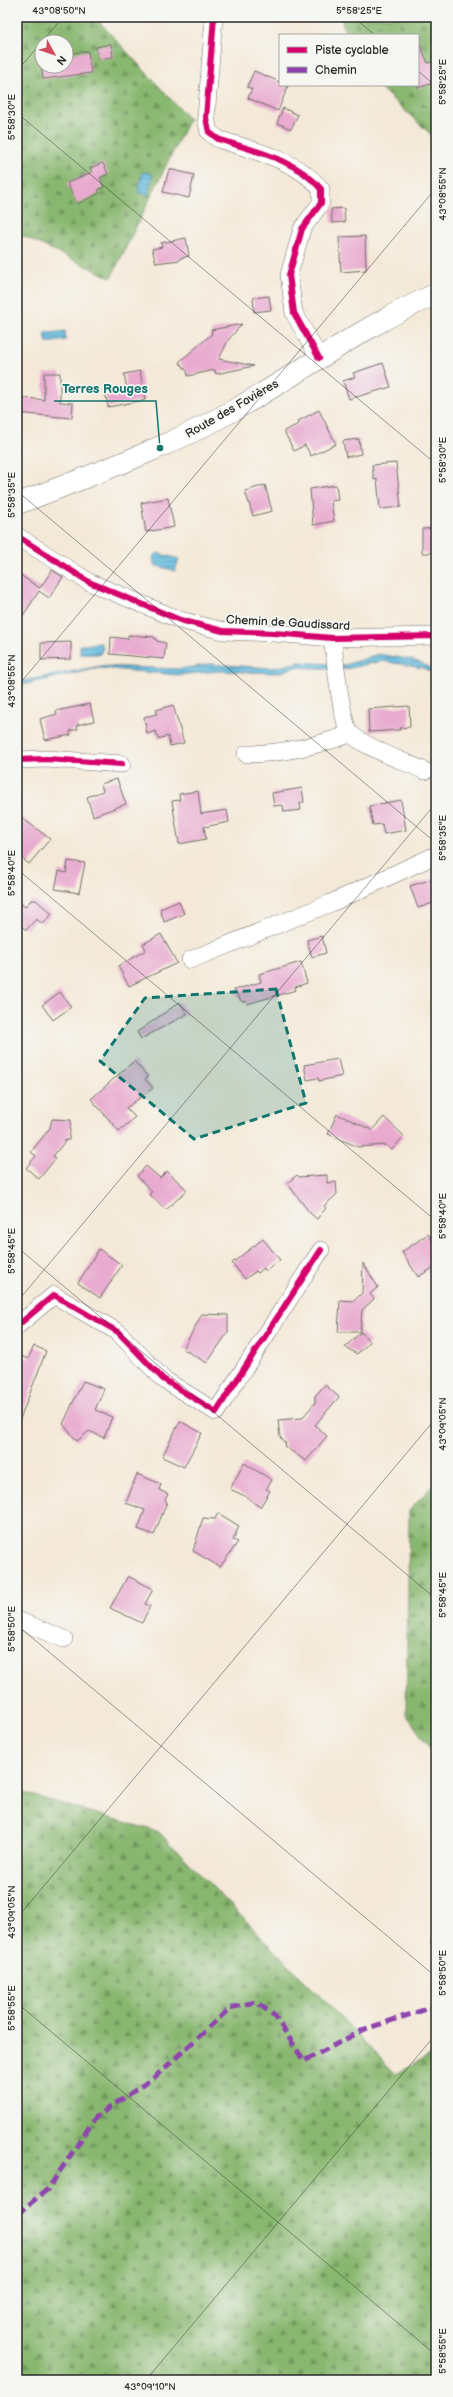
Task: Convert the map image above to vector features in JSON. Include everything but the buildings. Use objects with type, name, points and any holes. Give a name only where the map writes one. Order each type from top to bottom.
[{"type":"main road","name":"Route des Favières","points":[[17,504],[132,460],[176,441],[235,410],[388,316],[436,294]]},
{"type":"street","points":[[214,17],[207,129],[218,139],[286,162],[308,177],[321,189],[321,203],[302,229],[289,276],[294,313],[319,358]]},
{"type":"street","name":"Chemin de Gaudissard","points":[[17,536],[89,582],[180,620],[223,631],[274,633],[332,638],[436,636]]},
{"type":"street","points":[[332,638],[344,718],[350,734],[366,744],[425,771]]},
{"type":"street","points":[[246,754],[268,754],[318,746],[350,734]]},
{"type":"street","points":[[17,760],[47,759],[122,764]]},
{"type":"street","points":[[190,960],[330,903],[436,855]]},
{"type":"street","points":[[17,1326],[54,1294],[118,1332],[163,1379],[216,1412],[321,1250]]},
{"type":"street","points":[[17,1620],[64,1640]]},
{"type":"highlighted area","points":[[276,989],[306,1103],[194,1139],[100,1061],[145,998]]},
{"type":"green space","points":[[17,17],[95,17],[189,119],[111,278],[17,233]]},
{"type":"green space","points":[[341,17],[436,17],[436,139],[378,86],[419,86],[419,34],[346,34]]},
{"type":"green space","points":[[436,1482],[436,1757],[406,1714],[409,1511]]},
{"type":"green space","points":[[17,1791],[159,1832],[396,2074],[436,2052],[436,2380],[17,2380]]},
{"type":"water","points":[[142,172],[153,174],[148,195],[138,193]]},
{"type":"water","points":[[47,331],[51,333],[65,331],[66,340],[47,343],[45,333]]},
{"type":"water","points":[[157,553],[179,559],[175,571],[154,565],[153,557]]},
{"type":"water","points":[[101,643],[103,648],[100,654],[80,654],[80,645]]},
{"type":"water","points":[[378,654],[413,660],[436,670],[436,675],[423,668],[382,661],[341,670],[296,667],[277,673],[219,671],[178,675],[99,668],[17,686],[17,682],[101,666],[180,669],[210,664],[272,668],[299,662],[345,665]]},
{"type":"marked path","points":[[431,1941],[436,1942]]},
{"type":"marked path","points":[[17,2214],[48,2189],[96,2117],[156,2076],[230,2008],[256,2002],[275,2016],[304,2061],[365,2029],[427,2009],[436,2009]]},
{"type":"cycle path","points":[[214,17],[206,118],[209,132],[218,139],[260,152],[287,163],[311,179],[321,189],[321,203],[302,229],[289,275],[294,313],[319,358]]},
{"type":"cycle path","points":[[17,536],[89,582],[180,620],[223,631],[274,633],[332,638],[436,636]]},
{"type":"cycle path","points":[[17,760],[47,759],[122,764]]},
{"type":"cycle path","points":[[17,1326],[54,1295],[118,1332],[163,1379],[216,1412],[321,1250]]},
{"type":"place","name":"Terres Rouges","points":[[160,448]]}]
